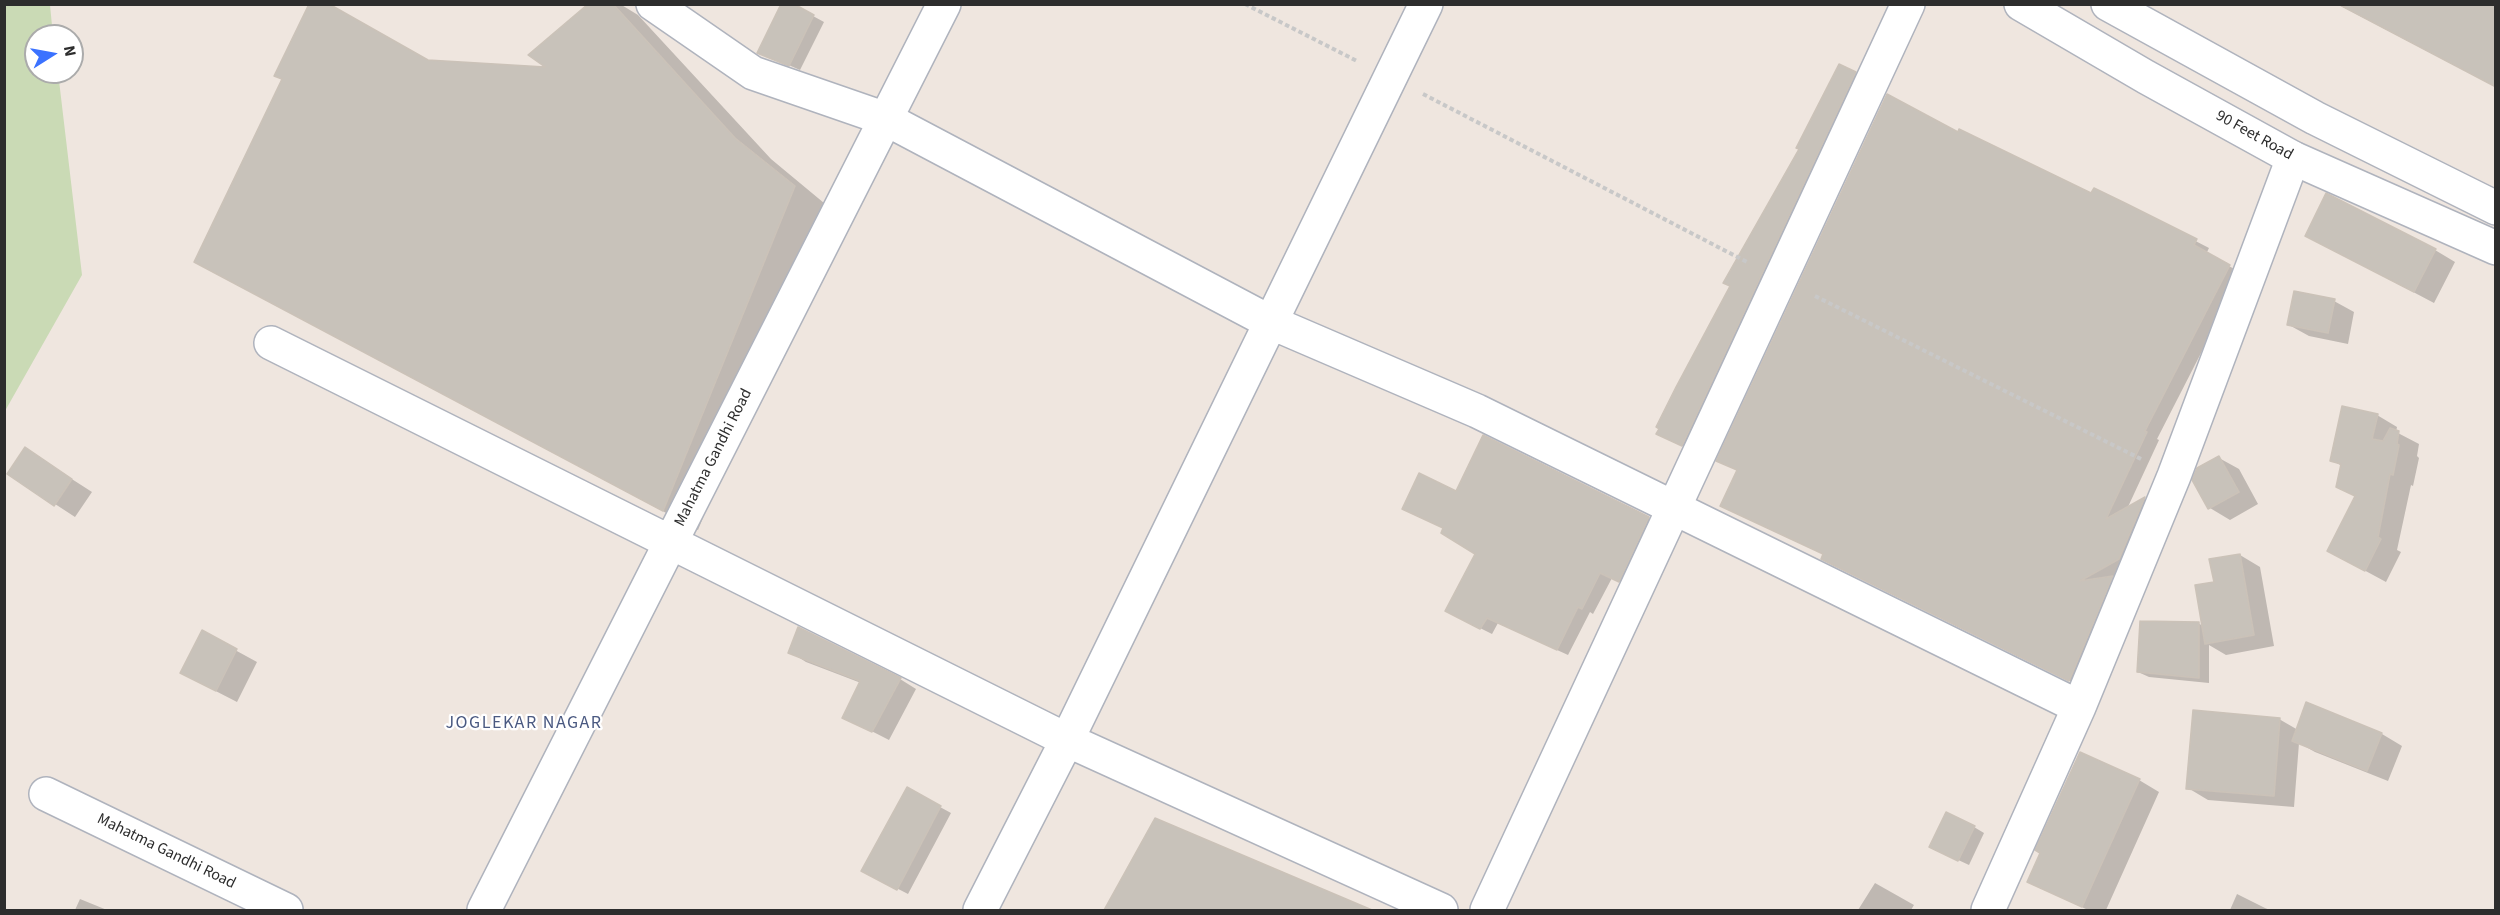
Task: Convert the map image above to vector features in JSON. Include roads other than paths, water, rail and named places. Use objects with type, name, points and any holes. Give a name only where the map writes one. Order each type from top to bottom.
[{"type":"street","points":[[653,4],[753,73],[886,119],[1270,322],[1477,411],[2079,707]]},
{"type":"street","name":"Mahatma Gandhi Road","points":[[484,910],[944,4]]},
{"type":"street","points":[[980,910],[1067,740],[1426,4]]},
{"type":"street","points":[[1487,910],[1908,4]]},
{"type":"street","points":[[2108,4],[2315,118],[2496,208]]},
{"type":"street","name":"90 Feet Road","points":[[2035,8],[2293,158],[2496,248]]},
{"type":"street","points":[[2214,114],[2238,76]]},
{"type":"street","points":[[1988,910],[2079,707],[2174,476],[2293,158]]},
{"type":"street","points":[[271,343],[1067,740],[1441,910]]},
{"type":"street","name":"Mahatma Gandhi Road","points":[[46,794],[286,910]]},
{"type":"district","name":"JOGLEKAR NAGAR","points":[[524,724]]}]
